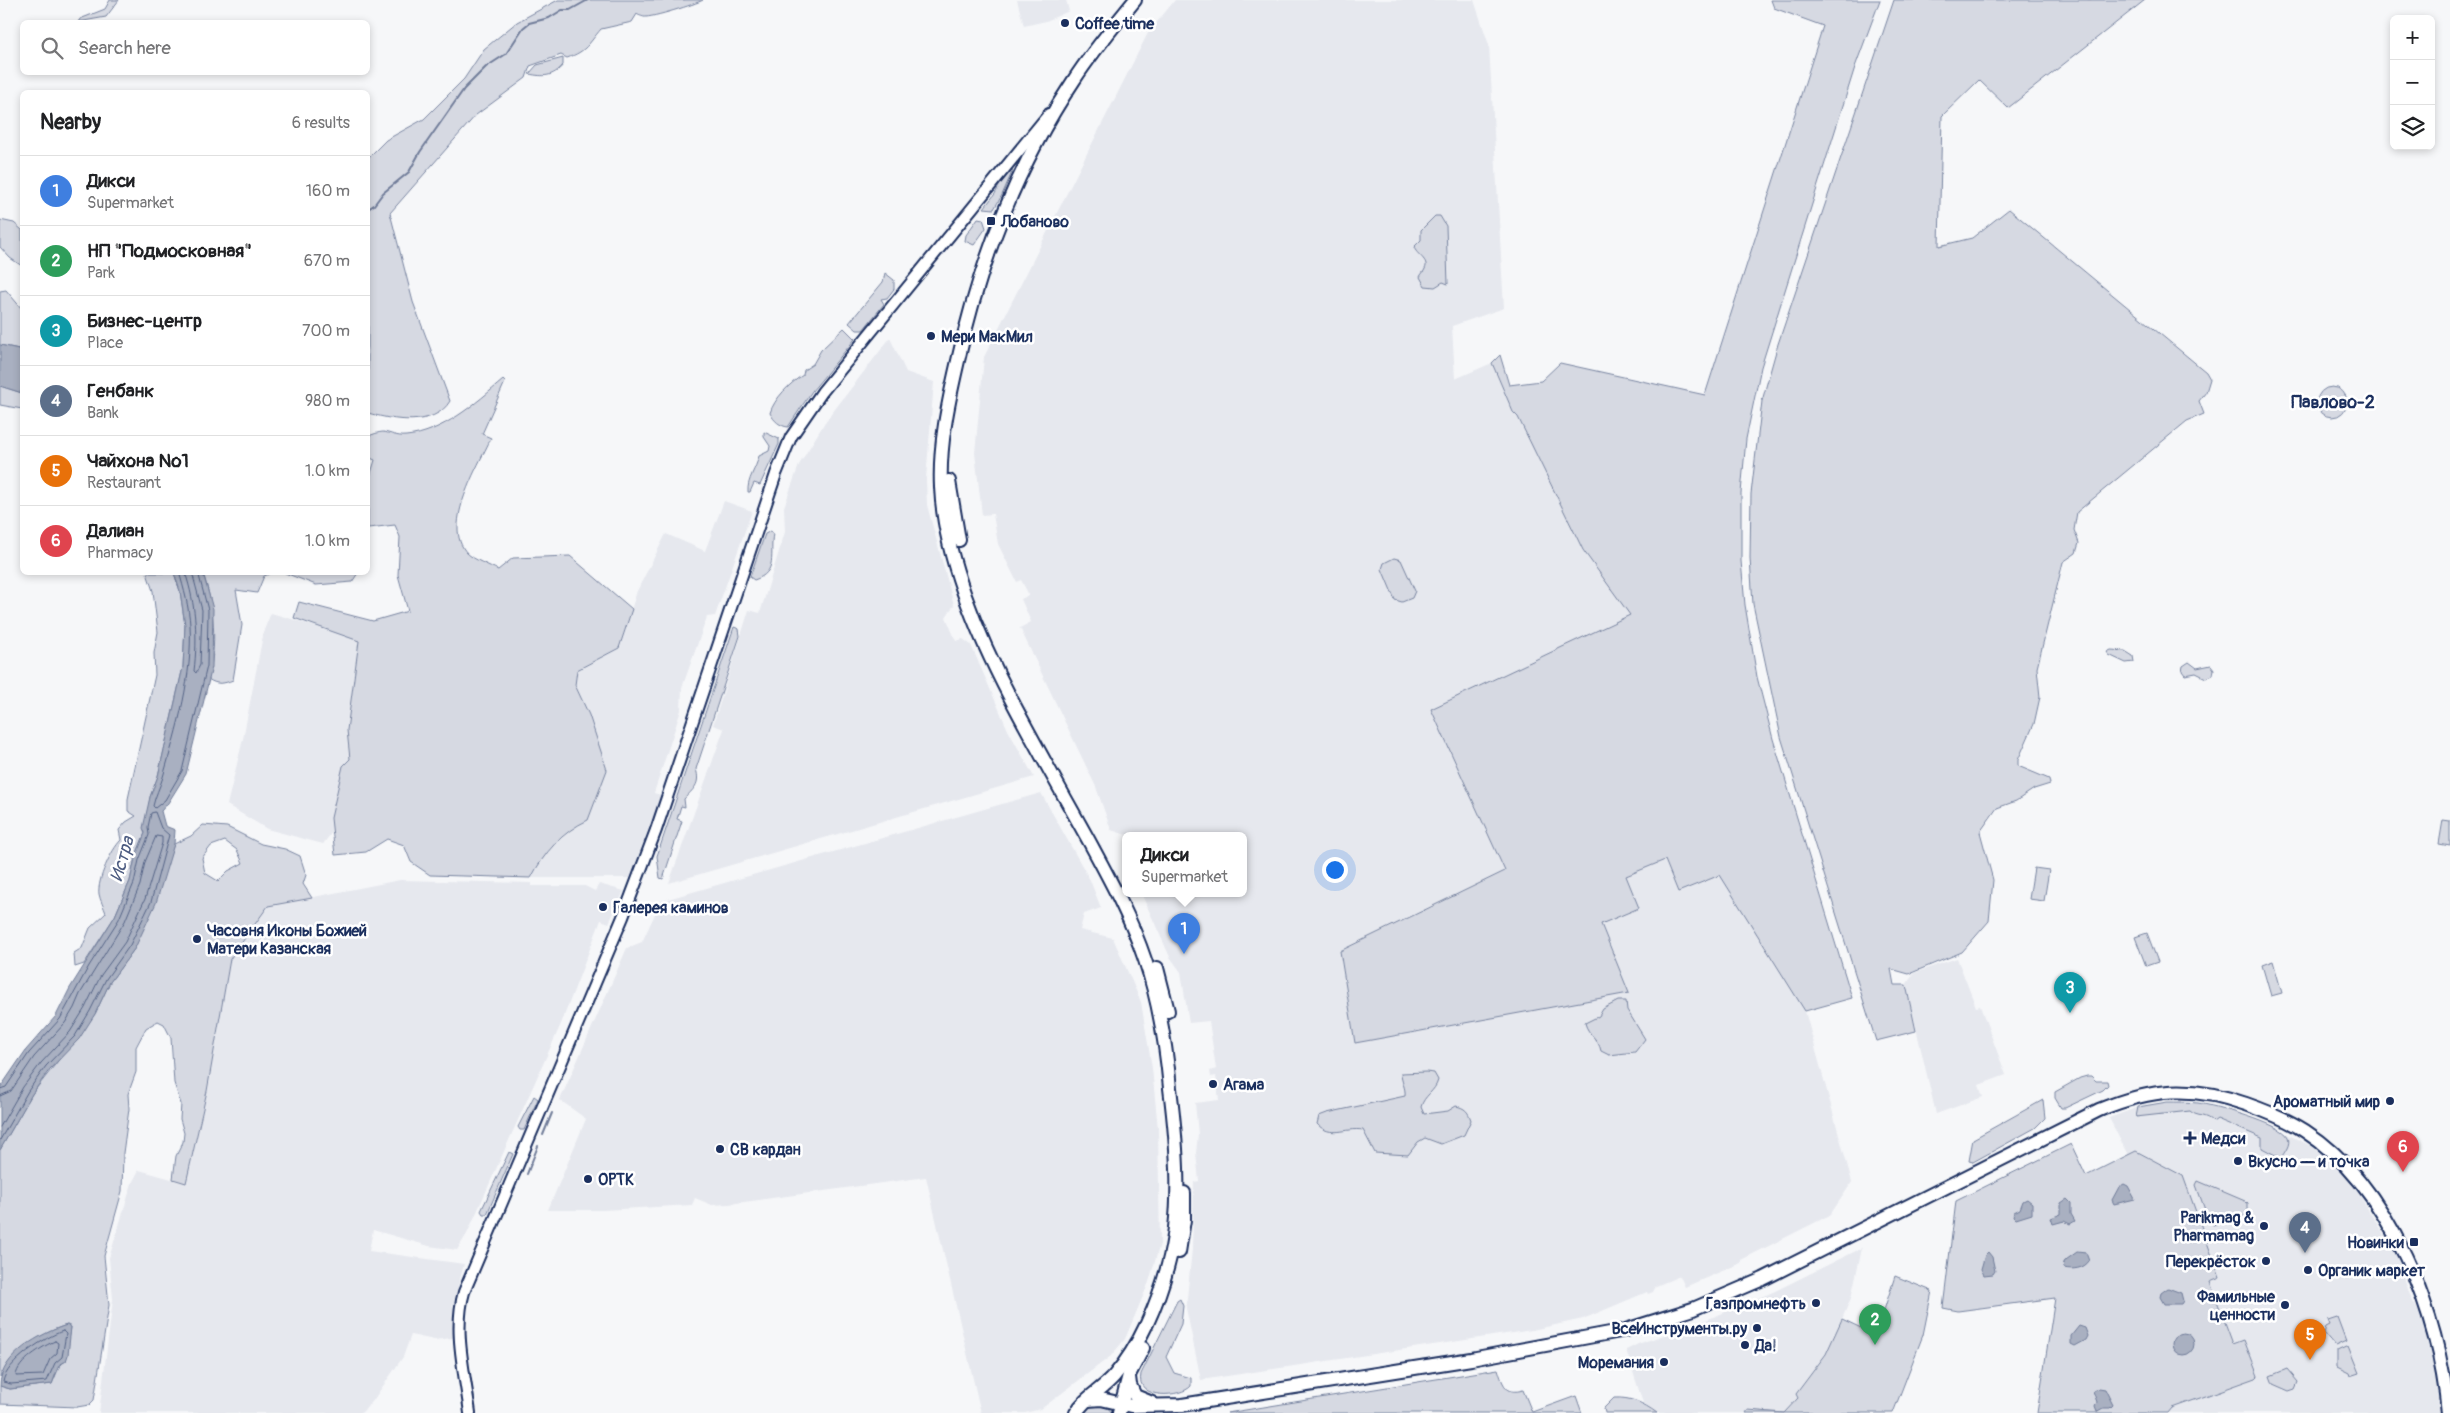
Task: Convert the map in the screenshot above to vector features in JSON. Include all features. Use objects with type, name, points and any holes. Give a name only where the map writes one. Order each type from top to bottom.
[{"type":"main road","points":[[1081,1406],[1110,1382],[1130,1355],[1159,1295],[1169,1262],[1175,1220],[1175,1147],[1163,1029],[1147,964],[1120,899],[1010,697],[972,615],[950,541],[941,489],[944,434],[966,323],[995,237],[1063,98],[1075,78],[1134,0]]},
{"type":"main road","points":[[1122,885],[1017,693],[996,649],[968,576],[956,530],[949,488],[951,435],[975,322],[1002,240],[1034,158],[1085,78],[1144,0]]},
{"type":"main road","points":[[1119,1410],[1130,1375],[1165,1301],[1177,1263],[1184,1220],[1181,1110],[1171,1026],[1155,960],[1128,897]]},
{"type":"main road","points":[[1081,1406],[1094,1398],[1107,1401],[1119,1410],[1159,1409],[1571,1342],[1626,1330],[1676,1315],[1721,1298],[1810,1256],[2099,1110],[2136,1096],[2174,1091],[2218,1095],[2271,1114],[2305,1131],[2338,1158],[2354,1176],[2395,1237],[2423,1296],[2439,1352],[2448,1413]]},
{"type":"main road","points":[[1130,1375],[1130,1385],[1134,1396],[1159,1409]]},
{"type":"street","points":[[470,1413],[460,1332],[460,1315],[464,1292],[623,917],[659,822],[769,495],[792,437],[822,392],[1063,98]]},
{"type":"street","points":[[1017,152],[1034,158]]},
{"type":"street","points":[[1067,1413],[1081,1406]]},
{"type":"shaded area","points":[[110,0],[119,0],[106,17],[79,20],[80,19],[105,9]]},
{"type":"shaded area","points":[[558,0],[703,0],[656,15],[644,17],[637,14],[632,22],[601,29],[579,53],[567,58],[561,55],[530,66],[526,78],[476,115],[390,213],[413,302],[450,401],[443,410],[423,419],[389,418],[370,413],[370,156],[386,140],[424,119],[464,79],[484,49],[517,22]]},
{"type":"shaded area","points":[[1017,0],[1066,0],[1069,11],[1046,21],[1024,26]]},
{"type":"shaded area","points":[[1175,0],[1474,0],[1489,45],[1504,308],[1452,326],[1455,379],[1492,363],[1513,412],[1518,416],[1583,550],[1631,615],[1431,709],[1505,871],[1340,951],[1355,1043],[1629,993],[1601,924],[1626,876],[1665,860],[1678,892],[1720,874],[1805,1011],[1852,1182],[1830,1215],[1741,1260],[1741,1263],[1685,1287],[1680,1276],[1656,1286],[1653,1292],[1648,1294],[1647,1292],[1583,1319],[1532,1330],[1201,1380],[1186,1308],[1192,1249],[1194,1182],[1199,1181],[1196,1153],[1198,1134],[1195,1103],[1219,1100],[1216,1076],[1211,1077],[1210,1071],[1216,1069],[1209,1021],[1189,1023],[1181,972],[1170,957],[1143,897],[1247,897],[1247,832],[1122,833],[1111,830],[1096,787],[1020,628],[1031,622],[1021,599],[1029,595],[1021,580],[1017,582],[998,544],[993,514],[982,515],[975,453],[984,357],[1148,33]]},
{"type":"shaded area","points":[[1771,0],[1880,0],[1855,67],[1761,367],[1746,439],[1741,493],[1741,561],[1745,605],[1757,677],[1773,739],[1852,998],[1805,1011],[1720,875],[1678,892],[1665,860],[1626,876],[1639,908],[1601,924],[1629,993],[1355,1043],[1340,951],[1505,871],[1431,709],[1630,615],[1583,550],[1518,417],[1513,412],[1492,363],[1500,355],[1509,385],[1541,381],[1560,363],[1705,395],[1823,26],[1774,8]]},
{"type":"shaded area","points":[[1894,0],[2145,0],[2008,108],[1979,80],[1942,116],[1939,246],[1972,238],[2009,209],[2206,372],[2210,379],[2206,392],[2199,401],[2204,414],[2187,421],[2077,512],[2074,530],[2079,543],[2076,553],[2063,562],[2037,668],[2040,697],[2034,724],[2018,760],[2018,766],[2049,779],[2050,784],[2034,789],[2016,801],[1997,808],[1980,832],[1993,880],[1989,921],[1962,952],[1909,974],[1891,969],[1894,985],[1906,985],[1916,1031],[1876,1041],[1781,737],[1753,604],[1750,558],[1751,494],[1762,401],[1778,344]]},
{"type":"shaded area","points":[[563,58],[563,65],[552,74],[539,76],[529,74],[537,65]]},
{"type":"shaded area","points":[[1007,170],[1013,170],[994,209],[984,208],[995,194]]},
{"type":"shaded area","points":[[1435,216],[1440,216],[1446,226],[1448,284],[1443,282],[1435,287],[1425,286],[1420,277],[1426,263],[1414,247],[1421,240],[1421,230]]},
{"type":"shaded area","points":[[978,218],[983,219],[986,228],[974,245],[965,241],[966,235]]},
{"type":"shaded area","points":[[0,220],[14,223],[20,228],[20,265],[10,258],[0,247]]},
{"type":"shaded area","points":[[885,273],[894,280],[894,289],[887,298],[881,299],[884,304],[863,330],[857,330],[849,323],[883,282]]},
{"type":"shaded area","points":[[6,290],[20,307],[20,350],[0,345],[0,291]]},
{"type":"shaded area","points":[[844,328],[855,339],[812,391],[788,427],[775,421],[770,413],[775,402],[793,382],[803,375],[804,370],[813,364],[821,350]]},
{"type":"shaded area","points":[[890,338],[906,372],[934,382],[926,479],[927,505],[954,605],[946,617],[956,641],[963,639],[971,645],[1008,730],[1034,777],[669,883],[724,729],[713,725],[749,610],[760,613],[785,532],[784,507],[799,465],[825,422]]},
{"type":"shaded area","points":[[503,380],[505,382],[482,434],[491,438],[464,496],[460,512],[458,527],[460,541],[467,553],[498,570],[513,558],[570,556],[632,609],[619,648],[577,670],[575,685],[589,715],[607,770],[588,820],[570,831],[555,844],[531,878],[430,875],[411,862],[404,845],[387,839],[366,852],[335,855],[331,818],[343,766],[350,759],[347,730],[359,641],[294,618],[299,602],[373,621],[408,611],[398,575],[400,537],[395,525],[370,528],[370,476],[375,460],[370,458],[370,435],[383,432],[400,436],[419,434],[458,416]]},
{"type":"shaded area","points":[[0,386],[20,392],[20,409],[0,405]]},
{"type":"shaded area","points":[[2332,387],[2343,391],[2347,402],[2343,413],[2332,417],[2321,413],[2317,402],[2321,391]]},
{"type":"shaded area","points":[[764,432],[779,439],[779,444],[760,485],[754,483],[750,492],[748,492],[749,483],[759,456],[769,451],[770,446],[764,437]]},
{"type":"shaded area","points":[[724,501],[752,511],[715,616],[707,617],[682,688],[681,710],[654,793],[661,795],[630,878],[531,878],[543,856],[573,827],[588,820],[589,715],[575,685],[577,670],[619,648],[637,591],[666,534],[705,551]]},
{"type":"shaded area","points":[[771,531],[773,534],[770,567],[762,577],[754,580],[750,577],[765,534]]},
{"type":"shaded area","points":[[1394,558],[1401,560],[1415,591],[1412,598],[1402,602],[1395,600],[1382,569],[1384,563]]},
{"type":"shaded area","points":[[148,575],[175,575],[180,591],[185,625],[183,667],[158,776],[150,797],[145,833],[135,858],[130,881],[115,916],[84,964],[75,967],[74,953],[82,948],[90,928],[106,913],[100,896],[100,881],[105,866],[121,840],[119,830],[126,822],[136,816],[128,811],[128,799],[155,675],[154,653],[158,632],[153,591]]},
{"type":"shaded area","points":[[204,575],[267,575],[264,576],[257,593],[236,590],[242,625],[233,680],[223,683],[217,683],[208,679],[214,639],[212,612]]},
{"type":"shaded area","points":[[290,575],[357,575],[352,582],[316,585]]},
{"type":"shaded area","points":[[271,613],[346,635],[422,668],[385,764],[323,844],[267,829],[227,805],[243,739],[264,630]]},
{"type":"shaded area","points":[[734,627],[739,629],[740,636],[696,769],[697,783],[684,799],[685,807],[681,806],[677,819],[682,821],[663,879],[660,878],[657,856]]},
{"type":"shaded area","points":[[2111,650],[2125,651],[2133,656],[2134,662],[2126,663],[2109,655],[2107,652]]},
{"type":"shaded area","points":[[2189,662],[2197,668],[2211,665],[2214,669],[2213,675],[2206,678],[2196,673],[2185,675],[2182,671],[2183,666]]},
{"type":"shaded area","points":[[1041,793],[1090,880],[1101,908],[1084,914],[1080,930],[1113,938],[1141,1002],[1152,1068],[1158,1129],[1160,1244],[1149,1282],[1125,1339],[1111,1356],[1041,1409],[1025,1413],[981,1413],[926,1177],[729,1204],[712,1205],[695,1198],[692,1205],[603,1210],[548,1210],[586,1119],[560,1100],[627,948],[642,942],[661,901]]},
{"type":"shaded area","points":[[2443,820],[2450,821],[2450,846],[2439,844]]},
{"type":"shaded area","points":[[203,825],[227,827],[261,844],[285,849],[300,856],[306,875],[303,884],[312,898],[268,906],[230,959],[207,1091],[186,1183],[173,1179],[176,1156],[183,1142],[184,1133],[180,1119],[181,1104],[174,1083],[171,1038],[164,1024],[158,1021],[146,1028],[136,1047],[136,1072],[128,1094],[129,1109],[123,1153],[122,1191],[104,1256],[109,1305],[94,1400],[89,1405],[77,1407],[0,1404],[0,1386],[10,1389],[52,1384],[60,1365],[66,1361],[71,1327],[67,1325],[37,1339],[13,1359],[0,1377],[0,1150],[32,1094],[95,1014],[110,982],[135,948],[174,844],[191,836]],"holes":[[[225,841],[237,850],[243,863],[228,871],[218,881],[205,873],[202,858],[211,846]]]},
{"type":"shaded area","points":[[2034,868],[2049,870],[2044,901],[2029,899]]},
{"type":"shaded area","points":[[400,880],[532,883],[532,886],[585,886],[595,891],[599,884],[624,891],[609,923],[601,920],[561,1024],[467,1234],[457,1250],[429,1246],[373,1230],[369,1251],[464,1264],[453,1306],[453,1338],[434,1340],[411,1335],[403,1357],[372,1402],[361,1413],[99,1413],[113,1299],[109,1258],[132,1183],[139,1170],[186,1183],[207,1091],[230,959],[268,906]]},
{"type":"shaded area","points":[[2147,933],[2158,962],[2146,966],[2135,937]]},
{"type":"shaded area","points":[[1957,958],[1976,1007],[1980,1006],[2006,1075],[1979,1085],[1983,1097],[1936,1114],[1906,985],[1914,973]]},
{"type":"shaded area","points":[[2273,961],[2282,993],[2271,996],[2262,965]]},
{"type":"shaded area","points":[[1618,1001],[1626,1001],[1627,1010],[1645,1039],[1635,1052],[1609,1055],[1601,1051],[1585,1023],[1599,1016],[1603,1009]]},
{"type":"shaded area","points":[[1401,1073],[1434,1073],[1438,1080],[1435,1088],[1422,1103],[1421,1107],[1424,1114],[1448,1111],[1456,1106],[1466,1110],[1471,1120],[1464,1135],[1441,1144],[1425,1138],[1418,1142],[1408,1155],[1375,1153],[1363,1130],[1333,1132],[1317,1124],[1319,1116],[1327,1113],[1405,1096]]},
{"type":"shaded area","points":[[2087,1076],[2091,1076],[2096,1081],[2107,1081],[2108,1085],[2103,1090],[2065,1108],[2061,1108],[2055,1098],[2055,1092]]},
{"type":"shaded area","points":[[534,1096],[538,1099],[524,1130],[520,1130],[518,1127]]},
{"type":"shaded area","points":[[2043,1100],[2045,1118],[2035,1128],[1973,1162],[1969,1161],[1973,1139]]},
{"type":"shaded area","points":[[2167,1102],[2197,1103],[2257,1119],[2313,1147],[2344,1175],[2358,1193],[2397,1256],[2411,1298],[2422,1317],[2436,1378],[2440,1413],[2168,1413],[2172,1408],[2258,1376],[2244,1340],[2233,1344],[2209,1282],[2220,1277],[2144,1156],[2137,1151],[2128,1155],[2109,1118],[2144,1105]]},
{"type":"shaded area","points":[[2167,1102],[2198,1103],[2232,1111],[2261,1121],[2283,1132],[2288,1137],[2288,1145],[2281,1158],[2262,1148],[2262,1138],[2217,1119],[2213,1122],[2190,1111],[2136,1117],[2138,1107]]},
{"type":"shaded area","points":[[2071,1144],[2086,1176],[2136,1151],[2183,1176],[2220,1278],[2210,1282],[2233,1344],[2244,1340],[2258,1376],[2256,1378],[2172,1408],[2168,1413],[2037,1413],[2055,1298],[1958,1311],[1943,1308],[1956,1201]]},
{"type":"shaded area","points":[[509,1152],[513,1154],[487,1214],[483,1214],[481,1211]]},
{"type":"shaded area","points":[[2198,1181],[2245,1201],[2248,1204],[2248,1210],[2244,1216],[2213,1225],[2209,1221],[2196,1185]]},
{"type":"shaded area","points":[[1862,1248],[1851,1298],[1826,1354],[1796,1394],[1798,1398],[1784,1413],[1748,1410],[1746,1413],[1657,1413],[1643,1403],[1626,1350],[1699,1323],[1773,1292]]},
{"type":"shaded area","points":[[1895,1276],[1932,1291],[1923,1335],[1893,1413],[1784,1413],[1798,1398],[1796,1394],[1826,1354],[1842,1319],[1876,1335]]},
{"type":"shaded area","points":[[1180,1299],[1183,1306],[1181,1324],[1166,1357],[1174,1373],[1191,1378],[1191,1386],[1179,1393],[1152,1393],[1145,1389],[1141,1383],[1141,1374],[1177,1301]]},
{"type":"shaded area","points":[[2337,1317],[2346,1341],[2335,1346],[2324,1333],[2326,1327],[2330,1325],[2328,1320]]},
{"type":"shaded area","points":[[2348,1346],[2359,1373],[2350,1376],[2349,1373],[2337,1367],[2337,1351]]},
{"type":"shaded area","points":[[1498,1369],[1504,1384],[1509,1390],[1523,1390],[1532,1412],[1576,1396],[1582,1413],[1227,1413]]},
{"type":"shaded area","points":[[2287,1369],[2298,1382],[2295,1389],[2289,1391],[2273,1384],[2270,1376]]},
{"type":"shaded area","points":[[1614,1398],[1637,1401],[1657,1413],[1605,1413],[1604,1408]]},
{"type":"shaded area","points":[[1092,1403],[1107,1407],[1112,1413],[1081,1413]]},
{"type":"shaded area","points":[[1748,1410],[1784,1413],[1746,1413]]},
{"type":"water","points":[[0,345],[19,349],[20,392],[0,386]]},
{"type":"water","points":[[175,575],[204,575],[213,609],[212,667],[186,774],[161,811],[165,826],[175,830],[174,844],[156,903],[135,948],[110,982],[95,1014],[79,1039],[50,1069],[32,1094],[0,1150],[0,1088],[26,1050],[56,1016],[70,988],[115,916],[130,881],[135,858],[145,833],[143,828],[150,797],[158,776],[183,667],[185,625],[180,591]]},
{"type":"water","points":[[2124,1184],[2128,1186],[2135,1199],[2114,1204],[2112,1200],[2119,1187]]},
{"type":"water","points":[[2027,1199],[2032,1203],[2032,1214],[2016,1219],[2013,1216],[2014,1212],[2020,1209],[2023,1201]]},
{"type":"water","points":[[2067,1199],[2071,1203],[2071,1214],[2075,1221],[2070,1224],[2064,1221],[2053,1224],[2051,1218],[2061,1214],[2061,1203]]},
{"type":"water","points":[[1988,1252],[1992,1257],[1995,1271],[1993,1274],[1984,1275],[1981,1269],[1985,1255]]},
{"type":"water","points":[[2077,1252],[2086,1253],[2089,1261],[2087,1264],[2078,1268],[2064,1268],[2063,1262]]},
{"type":"water","points":[[2168,1288],[2181,1293],[2183,1301],[2181,1304],[2164,1304],[2160,1297],[2161,1293]]},
{"type":"water","points":[[67,1325],[71,1327],[68,1355],[66,1361],[59,1365],[52,1384],[10,1389],[0,1386],[2,1375],[14,1355],[34,1340]]},
{"type":"water","points":[[2079,1326],[2085,1328],[2088,1336],[2086,1340],[2075,1346],[2071,1344],[2071,1336]]},
{"type":"water","points":[[2183,1333],[2193,1340],[2194,1344],[2187,1354],[2183,1355],[2173,1348],[2172,1344],[2179,1334]]},
{"type":"water","points":[[2099,1388],[2105,1389],[2113,1405],[2110,1408],[2104,1408],[2097,1412],[2095,1407],[2097,1402],[2093,1391]]},
{"type":"waterway","points":[[370,208],[383,193],[409,172],[420,152],[464,89],[486,67],[506,54],[523,28],[529,23],[549,18],[562,10],[570,10],[588,0]]},
{"type":"waterway","points":[[543,1135],[552,1113]]},
{"type":"waterway","points":[[527,1174],[538,1146]]},
{"type":"place","name":"Coffee time","points":[[1065,23]]},
{"type":"place","name":"Лобаново","points":[[991,221]]},
{"type":"place","name":"Мери МакМил","points":[[931,336]]},
{"type":"place","name":"Галерея каминов","points":[[603,907]]},
{"type":"place","name":"Часовня Иконы Божией Матери Казанская","points":[[197,939]]},
{"type":"place","name":"Дикси","points":[[1184,954]]},
{"type":"place","name":"Бизнес-центр","points":[[2070,1013]]},
{"type":"place","name":"Агама","points":[[1213,1084]]},
{"type":"place","name":"Ароматный мир","points":[[2390,1101]]},
{"type":"place","name":"Медси","points":[[2190,1138]]},
{"type":"place","name":"СВ кардан","points":[[720,1149]]},
{"type":"place","name":"Вкусно — и точка","points":[[2238,1161]]},
{"type":"place","name":"Далиан","points":[[2403,1172]]},
{"type":"place","name":"ОРТК","points":[[588,1179]]},
{"type":"place","name":"Parikmag & Pharmamag","points":[[2264,1226]]},
{"type":"place","name":"Новинки","points":[[2414,1242]]},
{"type":"place","name":"Генбанк","points":[[2305,1253]]},
{"type":"place","name":"Перекрёсток","points":[[2266,1261]]},
{"type":"place","name":"Органик маркет","points":[[2308,1270]]},
{"type":"place","name":"Газпромнефть","points":[[1816,1303]]},
{"type":"place","name":"Фамильные ценности","points":[[2285,1305]]},
{"type":"place","name":"ВсеИнструменты.ру","points":[[1757,1328]]},
{"type":"place","name":"Да!","points":[[1745,1345]]},
{"type":"place","name":"НП \"Подмосковная\"","points":[[1875,1345]]},
{"type":"place","name":"Чайхона №1","points":[[2310,1360]]},
{"type":"place","name":"Моремания","points":[[1664,1362]]},
{"type":"district","name":"Павлово-2","points":[[2333,402]]},
{"type":"water label","name":"Истра","points":[[122,859]]}]
